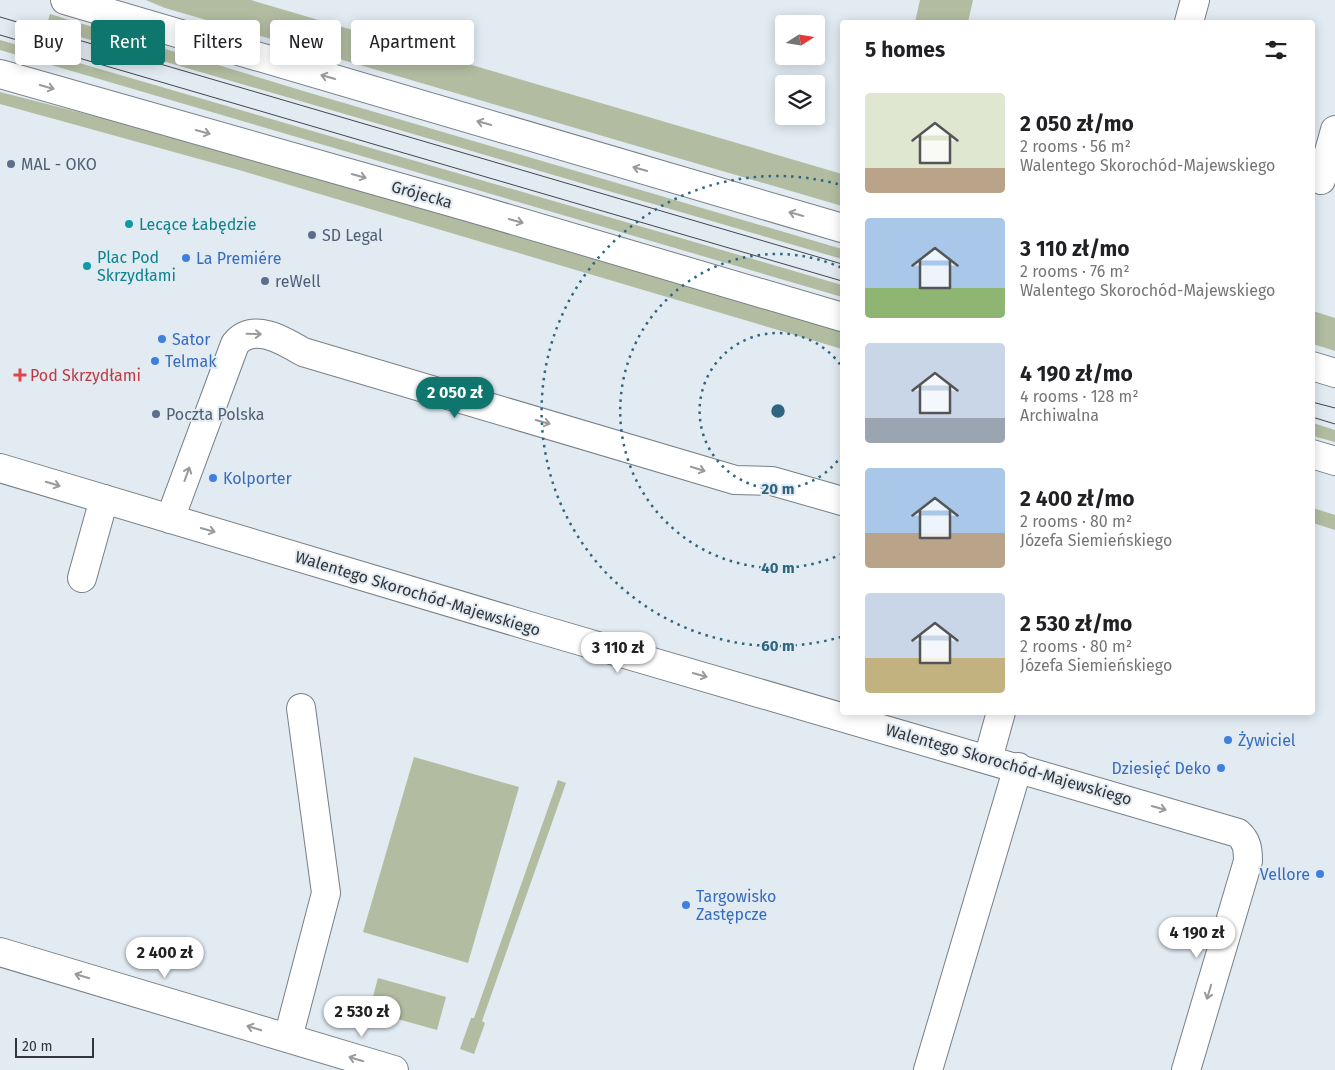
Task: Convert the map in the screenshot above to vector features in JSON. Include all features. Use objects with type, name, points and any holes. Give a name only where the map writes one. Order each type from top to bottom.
[{"type":"street","points":[[65,0],[840,227]]},
{"type":"street","points":[[1189,20],[1195,0]]},
{"type":"street","name":"Grójecka","points":[[0,74],[456,204],[840,316]]},
{"type":"street","points":[[1320,180],[1335,130]]},
{"type":"street","points":[[170,519],[235,344],[241,336],[251,332],[284,341],[304,352],[735,480],[772,481],[840,500]]},
{"type":"street","points":[[1315,367],[1335,373]]},
{"type":"street","points":[[1315,455],[1335,461]]},
{"type":"street","name":"Walentego Skorochód-Majewskiego","points":[[0,468],[1233,830],[1245,839],[1248,861],[1186,1070]]},
{"type":"street","points":[[82,578],[104,499]]},
{"type":"street","points":[[288,1038],[326,893],[301,708]]},
{"type":"street","points":[[988,759],[1000,715]]},
{"type":"street","points":[[928,1070],[1018,767]]},
{"type":"street","points":[[0,952],[394,1070]]},
{"type":"green space","points":[[146,0],[251,0],[319,20],[270,20],[270,39],[260,36],[260,20],[206,20],[165,8]]},
{"type":"green space","points":[[920,0],[973,0],[968,20],[915,20]]},
{"type":"green space","points":[[50,14],[70,20],[48,20]]},
{"type":"green space","points":[[81,23],[91,26],[91,40],[81,37]]},
{"type":"green space","points":[[341,26],[351,29],[351,62],[341,59]]},
{"type":"green space","points":[[0,40],[15,44],[15,54],[0,50]]},
{"type":"green space","points":[[165,49],[175,52],[175,65],[165,62]]},
{"type":"green space","points":[[81,64],[840,284],[840,296],[51,65]]},
{"type":"green space","points":[[176,65],[218,65],[840,248],[840,258]]},
{"type":"green space","points":[[360,65],[472,65],[840,173],[840,205]]},
{"type":"green space","points":[[0,92],[247,155],[406,204],[840,331],[840,348],[239,170],[0,104]]},
{"type":"green space","points":[[1315,312],[1335,318],[1335,351],[1315,345]]},
{"type":"green space","points":[[1315,424],[1335,430],[1335,442],[1315,437]]},
{"type":"green space","points":[[1315,509],[1335,515],[1335,530],[1315,524]]},
{"type":"green space","points":[[414,757],[519,787],[468,963],[363,932]]},
{"type":"green space","points":[[558,780],[566,783],[482,1021],[485,1023],[474,1054],[460,1049],[471,1018],[474,1018]]},
{"type":"green space","points":[[378,978],[446,997],[437,1030],[369,1011]]},
{"type":"tram line","points":[[0,17],[840,263]]},
{"type":"tram line","points":[[0,35],[840,280]]},
{"type":"tram line","points":[[1315,403],[1335,408]]},
{"type":"tram line","points":[[1315,418],[1335,424]]},
{"type":"place","name":"MAL - OKO","points":[[11,164]]},
{"type":"place","name":"Lecące Łabędzie","points":[[129,224]]},
{"type":"place","name":"SD Legal","points":[[312,235]]},
{"type":"place","name":"La Premiére","points":[[186,258]]},
{"type":"place","name":"Plac Pod Skrzydłami","points":[[87,266]]},
{"type":"place","name":"reWell","points":[[265,281]]},
{"type":"place","name":"Sator","points":[[162,339]]},
{"type":"place","name":"Telmak","points":[[155,361]]},
{"type":"place","name":"Pod Skrzydłami","points":[[20,375]]},
{"type":"place","name":"Poczta Polska","points":[[156,414]]},
{"type":"place","name":"Kolporter","points":[[213,478]]},
{"type":"place","name":"Żywiciel","points":[[1228,740]]},
{"type":"place","name":"Dziesięć Deko","points":[[1221,768]]},
{"type":"place","name":"Vellore","points":[[1320,874]]},
{"type":"place","name":"Targowisko Zastępcze","points":[[686,905]]}]
